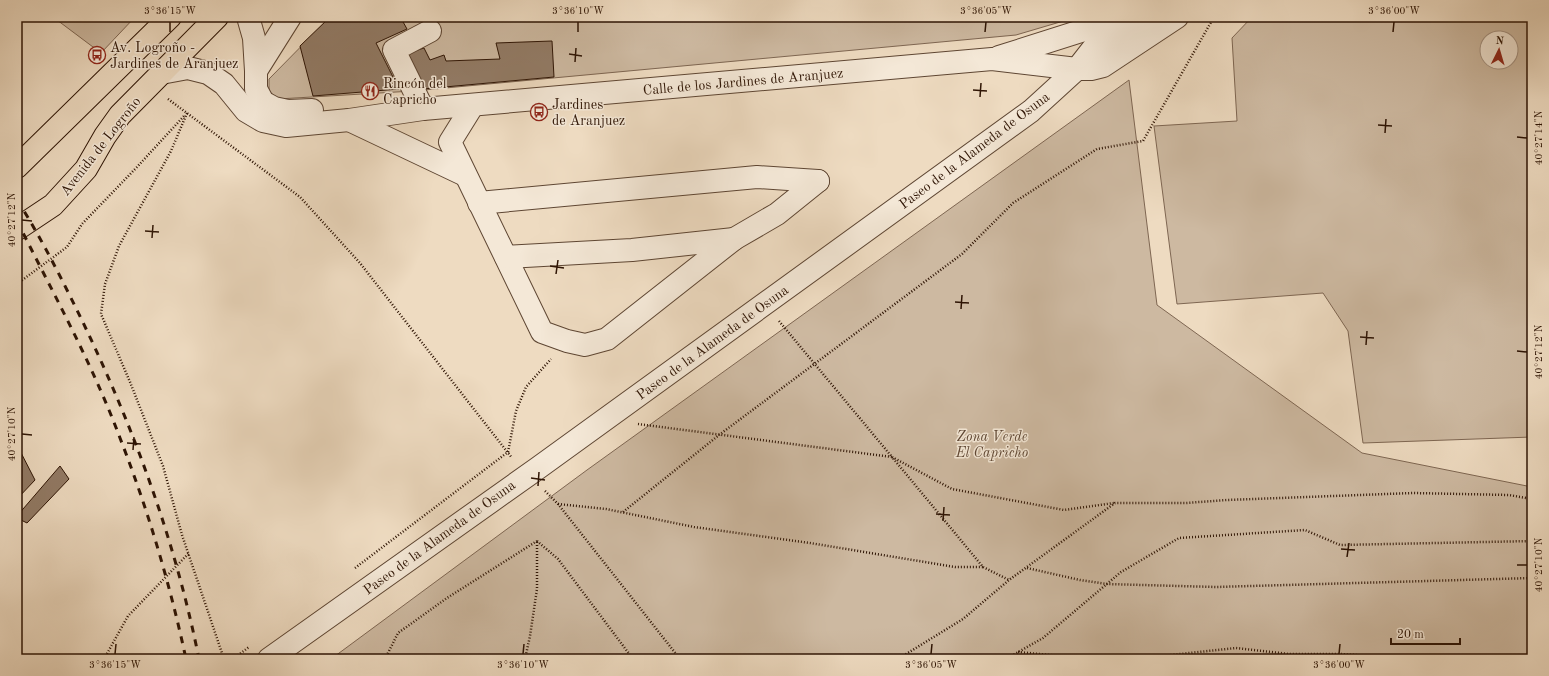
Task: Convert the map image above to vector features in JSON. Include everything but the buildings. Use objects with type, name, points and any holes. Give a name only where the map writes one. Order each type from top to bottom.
[{"type":"main road","points":[[17,167],[170,17]]},
{"type":"main road","name":"Avenida de Logroño","points":[[17,229],[53,205],[86,169],[105,136],[120,115],[217,17]]},
{"type":"street","points":[[248,17],[254,38],[256,88],[263,102],[274,108],[288,111],[401,111]]},
{"type":"street","points":[[256,71],[290,17]]},
{"type":"street","name":"Calle de los Jardines de Aranjuez","points":[[992,59],[1125,17]]},
{"type":"street","name":"Paseo de la Alameda de Osuna","points":[[269,659],[538,468],[1031,111],[1077,69],[1096,46],[1148,17]]},
{"type":"street","name":"Calle de los Jardines de Aranjuez","points":[[161,72],[188,68],[208,73],[224,84],[246,111],[263,121],[286,126],[349,120],[401,111],[992,59],[1077,69],[1091,69],[1103,66],[1177,17]]},
{"type":"street","points":[[423,109],[394,50],[430,31]]},
{"type":"street","points":[[473,105],[450,142],[464,175],[542,332],[567,341],[585,345],[607,339],[734,239],[776,214],[818,181],[756,177],[479,203]]},
{"type":"street","points":[[349,120],[464,175]]},
{"type":"street","points":[[506,257],[632,250],[734,239]]},
{"type":"street","points":[[292,659],[304,634]]},
{"type":"path","points":[[623,512],[719,435],[962,254],[1013,203],[1097,149],[1143,141],[1214,17]]},
{"type":"path","points":[[168,98],[300,197],[360,263],[516,462]]},
{"type":"path","points":[[17,284],[67,247],[82,224],[186,113]]},
{"type":"path","points":[[186,113],[172,151],[141,204],[119,246],[105,284],[101,314],[163,466],[189,553],[224,659]]},
{"type":"path","points":[[778,319],[983,566],[1009,580]]},
{"type":"path","points":[[352,570],[508,452],[516,411],[526,387],[567,341]]},
{"type":"path","points":[[635,423],[892,457],[952,489],[1064,510],[1115,503],[1186,503],[1227,500],[1414,494],[1509,495],[1532,499]]},
{"type":"path","points":[[544,490],[558,504],[680,659]]},
{"type":"path","points":[[898,659],[963,619],[1009,580],[1115,503]]},
{"type":"path","points":[[558,504],[606,509],[694,528],[810,543],[955,567],[983,566]]},
{"type":"path","points":[[1006,659],[1043,638],[1121,572],[1179,538],[1305,530],[1340,545],[1532,541]]},
{"type":"path","points":[[385,659],[398,633],[447,598],[537,541]]},
{"type":"path","points":[[525,659],[537,589],[537,541]]},
{"type":"path","points":[[537,541],[558,559],[633,659]]},
{"type":"path","points":[[104,659],[128,616],[189,553]]},
{"type":"path","points":[[1027,568],[1080,580],[1108,584],[1216,587],[1532,578]]},
{"type":"path","points":[[233,659],[252,645]]},
{"type":"path","points":[[1018,652],[1093,659],[1152,657],[1236,648],[1289,654],[1340,654],[1422,659]]},
{"type":"green space","points":[[53,17],[135,17],[101,53]]},
{"type":"green space","points":[[330,17],[1077,17],[1016,35],[413,91],[278,99],[269,91],[269,79]]},
{"type":"green space","points":[[1252,17],[1532,17],[1532,437],[1363,443],[1348,331],[1323,293],[1177,304],[1154,126],[1237,121],[1232,38]]},
{"type":"green space","name":"Zona Verde El Capricho","points":[[1129,80],[1157,305],[1362,453],[1532,487],[1532,659],[331,659],[587,470]]},
{"type":"railway","points":[[17,200],[45,248],[71,298],[112,385],[130,429],[163,520],[189,612],[199,659]]},
{"type":"railway","points":[[17,221],[85,355],[120,438],[158,547],[186,659]]},
{"type":"place","name":"Av. Logroño - Jardines de Aranjuez","points":[[97,55]]},
{"type":"place","name":"Rincón del Capricho","points":[[370,91]]},
{"type":"place","name":"Jardines de Aranjuez","points":[[539,112]]}]
